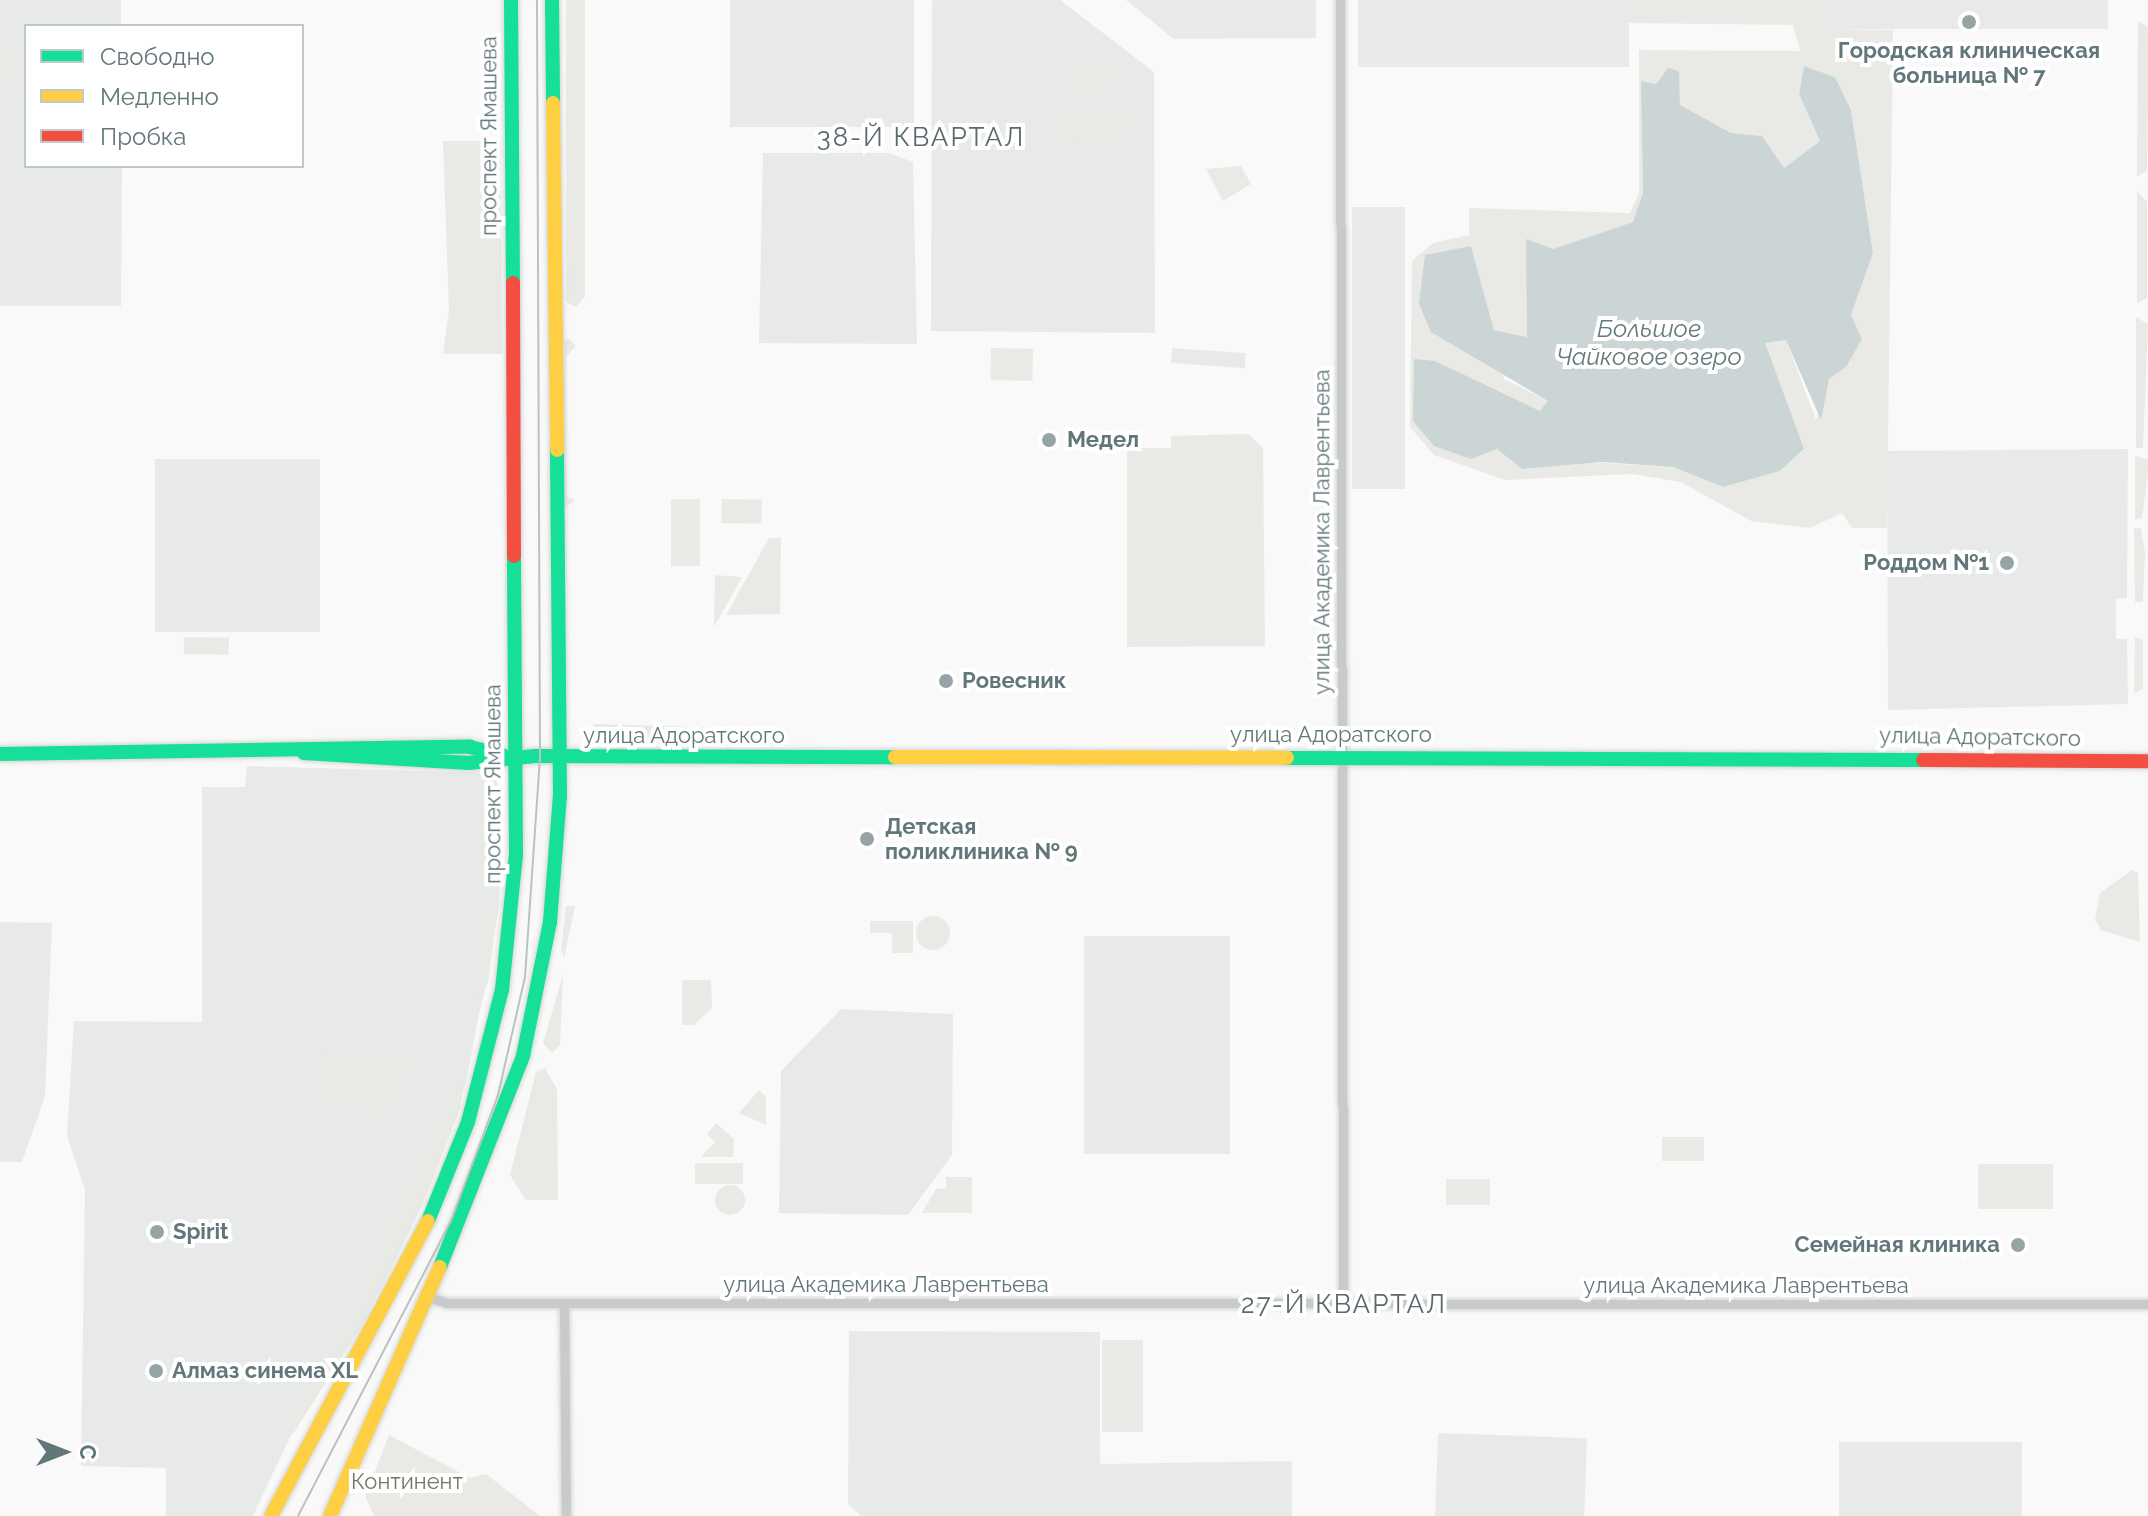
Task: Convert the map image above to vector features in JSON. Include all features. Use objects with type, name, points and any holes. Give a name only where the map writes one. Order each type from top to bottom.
[{"type":"main road","name":"проспект Ямашева","points":[[271,1516],[414,1251],[468,1122],[513,917],[511,0]]},
{"type":"main road","points":[[330,1516],[465,1221],[523,1056],[552,908],[558,757],[552,0]]},
{"type":"main road","name":"улица Адоратского","points":[[0,754],[304,753],[470,747],[515,757],[2148,761]]},
{"type":"street","name":"улица Академика Лаврентьева","points":[[1340,0],[1337,757],[1343,1304]]},
{"type":"street","name":"улица Академика Лаврентьева","points":[[429,1297],[564,1303],[2148,1304]]},
{"type":"street","points":[[564,1303],[566,1516]]},
{"type":"shaded area","points":[[0,0],[121,0],[121,24],[24,24],[24,168],[122,168],[121,306],[0,306]]},
{"type":"shaded area","points":[[730,0],[914,0],[914,127],[730,127]]},
{"type":"shaded area","points":[[932,0],[1060,0],[1154,72],[1155,333],[931,331]]},
{"type":"shaded area","points":[[1126,0],[1316,0],[1316,38],[1174,39]]},
{"type":"shaded area","points":[[1358,0],[1629,0],[1629,67],[1358,67]]},
{"type":"shaded area","name":"Городская клиническая больница № 7","points":[[1829,0],[2108,0],[2108,29],[1829,29]]},
{"type":"shaded area","points":[[763,153],[889,153],[913,162],[917,344],[759,343]]},
{"type":"shaded area","points":[[1352,207],[1405,207],[1405,489],[1352,489]]},
{"type":"shaded area","points":[[1172,348],[1246,353],[1245,368],[1171,363]]},
{"type":"shaded area","name":"Роддом №1","points":[[2128,449],[2127,598],[2116,599],[2116,639],[2127,639],[2128,704],[1888,710],[1887,451]]},
{"type":"shaded area","points":[[155,459],[320,459],[320,632],[155,632]]},
{"type":"shaded area","points":[[247,766],[494,773],[502,798],[499,908],[466,1083],[421,1205],[364,1321],[291,1435],[253,1516],[166,1516],[166,1468],[81,1466],[85,1190],[67,1136],[74,1021],[202,1022],[202,787],[245,787]]},
{"type":"shaded area","points":[[0,922],[52,923],[45,1096],[22,1162],[0,1162]]},
{"type":"shaded area","points":[[1084,936],[1230,936],[1230,1154],[1084,1154]]},
{"type":"shaded area","points":[[841,1009],[953,1014],[952,1155],[908,1215],[779,1213],[781,1071]]},
{"type":"shaded area","points":[[849,1331],[1100,1332],[1100,1464],[1292,1461],[1292,1516],[861,1516],[848,1504]]},
{"type":"shaded area","points":[[1438,1433],[1587,1438],[1584,1516],[1435,1516]]},
{"type":"shaded area","points":[[1839,1442],[2022,1442],[2022,1516],[1839,1516]]},
{"type":"green space","points":[[566,0],[585,0],[585,296],[576,307],[566,302]]},
{"type":"green space","points":[[1626,0],[1829,0],[1829,29],[1893,30],[1887,528],[1852,528],[1842,513],[1810,528],[1751,521],[1681,482],[1632,474],[1505,480],[1434,455],[1410,427],[1412,261],[1433,243],[1469,235],[1469,208],[1630,213],[1639,193],[1639,50],[1800,51],[1793,25],[1629,23]],"holes":[[[1804,66],[1835,77],[1851,110],[1873,253],[1851,315],[1846,367],[1829,379],[1816,420],[1786,340],[1764,343],[1804,450],[1780,471],[1723,487],[1673,467],[1515,458],[1497,449],[1471,459],[1455,448],[1487,388],[1540,411],[1549,401],[1504,379],[1471,246],[1494,330],[1528,337],[1553,249],[1633,222],[1643,192],[1642,82],[1656,84],[1668,68],[1679,80],[1680,106],[1731,133],[1761,136],[1784,168],[1820,141],[1799,94]]]},
{"type":"green space","points":[[2138,21],[2148,27],[2148,106],[2147,171],[2137,176]]},
{"type":"green space","points":[[6,54],[20,54],[24,57],[24,83],[20,86],[6,86],[-1,80],[-1,60]]},
{"type":"green space","points":[[1070,62],[1117,62],[1117,89],[1070,89]]},
{"type":"green space","points":[[1129,105],[1130,141],[1060,143],[1059,107]]},
{"type":"green space","points":[[443,141],[501,141],[502,354],[443,354],[449,310]]},
{"type":"green space","points":[[1241,166],[1251,184],[1223,201],[1206,169]]},
{"type":"green space","points":[[2137,191],[2147,202],[2147,298],[2137,303]]},
{"type":"green space","points":[[2136,317],[2148,324],[2143,448],[2136,448]]},
{"type":"green space","points":[[569,339],[576,346],[566,357],[567,497],[575,500],[565,508],[563,340]]},
{"type":"green space","points":[[991,348],[1033,349],[1032,381],[990,380]]},
{"type":"green space","points":[[1248,434],[1263,448],[1265,646],[1127,647],[1127,448],[1171,448],[1171,436]]},
{"type":"green space","points":[[2135,456],[2148,459],[2148,473],[2142,518],[2135,519]]},
{"type":"green space","points":[[671,499],[700,499],[700,566],[671,566]]},
{"type":"green space","points":[[722,499],[762,500],[762,524],[722,523]]},
{"type":"green space","points":[[2134,528],[2141,528],[2145,552],[2143,602],[2135,602]]},
{"type":"green space","points":[[769,538],[781,538],[780,614],[726,615]]},
{"type":"green space","points":[[715,575],[742,577],[714,627]]},
{"type":"green space","points":[[184,637],[229,638],[229,655],[184,654]]},
{"type":"green space","points":[[2135,637],[2143,640],[2143,689],[2134,693]]},
{"type":"green space","points":[[594,724],[703,727],[704,740],[594,740]]},
{"type":"green space","points":[[479,818],[490,823],[488,885],[479,890]]},
{"type":"green space","points":[[2132,870],[2138,873],[2140,942],[2101,930],[2095,919],[2100,893]]},
{"type":"green space","points":[[488,903],[488,920],[496,921],[489,977],[469,1046],[479,987],[479,904]]},
{"type":"green space","points":[[566,906],[575,906],[564,958],[561,950]]},
{"type":"green space","points":[[933,916],[945,921],[950,933],[945,945],[933,950],[921,945],[916,933],[921,921]]},
{"type":"green space","points":[[870,921],[913,921],[913,953],[892,953],[892,933],[870,933]]},
{"type":"green space","points":[[563,975],[560,1045],[552,1053],[543,1043]]},
{"type":"green space","points":[[682,980],[711,980],[712,1008],[694,1025],[682,1025]]},
{"type":"green space","points":[[323,1051],[354,1052],[355,1061],[422,1052],[425,1060],[415,1063],[392,1114],[324,1111]]},
{"type":"green space","points":[[545,1068],[557,1089],[558,1200],[526,1200],[510,1175],[536,1072]]},
{"type":"green space","points":[[465,1075],[460,1109],[422,1206],[378,1294],[358,1298],[454,1084]]},
{"type":"green space","points":[[759,1090],[766,1097],[766,1125],[739,1113]]},
{"type":"green space","points":[[716,1123],[734,1139],[733,1157],[701,1157],[715,1142],[707,1134]]},
{"type":"green space","points":[[1662,1137],[1704,1137],[1704,1161],[1662,1161]]},
{"type":"green space","points":[[695,1163],[743,1163],[743,1184],[695,1184]]},
{"type":"green space","points":[[1978,1164],[2053,1164],[2053,1209],[1978,1209]]},
{"type":"green space","points":[[946,1177],[972,1177],[972,1213],[922,1213],[936,1189],[946,1188]]},
{"type":"green space","points":[[1446,1179],[1490,1179],[1490,1205],[1446,1205]]},
{"type":"green space","points":[[730,1185],[741,1189],[745,1200],[741,1211],[730,1215],[719,1211],[715,1200],[719,1189]]},
{"type":"green space","points":[[351,1309],[362,1315],[362,1325],[293,1434],[282,1428]]},
{"type":"green space","points":[[1102,1340],[1143,1340],[1143,1432],[1102,1432]]},
{"type":"green space","name":"Континент","points":[[389,1435],[470,1478],[486,1474],[540,1516],[374,1516],[365,1496]]},
{"type":"water","name":"Большое Чайковое озеро","points":[[1804,66],[1835,77],[1851,110],[1873,253],[1851,315],[1862,339],[1846,367],[1829,379],[1821,420],[1786,340],[1765,343],[1804,449],[1780,471],[1723,487],[1673,467],[1601,462],[1522,469],[1497,449],[1471,459],[1434,446],[1413,421],[1414,359],[1435,361],[1540,411],[1548,401],[1431,332],[1419,304],[1425,255],[1471,246],[1494,330],[1527,337],[1526,239],[1553,249],[1633,222],[1643,192],[1641,81],[1656,84],[1668,68],[1679,71],[1680,105],[1731,133],[1762,136],[1784,168],[1820,141],[1799,94]]},
{"type":"tram line","points":[[298,1516],[451,1221],[498,1095],[525,977],[540,757],[537,0]]},
{"type":"traffic: fast","points":[[511,0],[513,283]]},
{"type":"traffic: fast","points":[[552,0],[553,103]]},
{"type":"traffic: fast","points":[[440,1267],[523,1056],[550,922],[560,796],[557,450]]},
{"type":"traffic: fast","points":[[428,1221],[468,1122],[502,990],[516,855],[514,556]]},
{"type":"traffic: fast","points":[[0,754],[470,747],[503,755]]},
{"type":"traffic: fast","points":[[304,753],[469,763],[535,756],[895,757]]},
{"type":"traffic: fast","points":[[1287,758],[1923,760]]},
{"type":"traffic: slow","points":[[553,103],[557,450]]},
{"type":"traffic: slow","points":[[895,757],[1287,758]]},
{"type":"traffic: slow","points":[[271,1516],[428,1221]]},
{"type":"traffic: slow","points":[[330,1516],[440,1267]]},
{"type":"traffic: jam","points":[[513,283],[514,556]]},
{"type":"traffic: jam","points":[[1923,760],[2148,761]]},
{"type":"place","name":"Городская клиническая больница № 7","points":[[1969,22]]},
{"type":"place","name":"Медел","points":[[1049,440]]},
{"type":"place","name":"Роддом №1","points":[[2007,563]]},
{"type":"place","name":"Ровесник","points":[[946,681]]},
{"type":"place","name":"Детская поликлиника № 9","points":[[867,839]]},
{"type":"place","name":"Spirit","points":[[157,1232]]},
{"type":"place","name":"Семейная клиника","points":[[2018,1245]]},
{"type":"place","name":"Алмаз синема XL","points":[[156,1371]]},
{"type":"district","name":"38-Й КВАРТАЛ","points":[[921,138]]},
{"type":"district","name":"27-Й КВАРТАЛ","points":[[1344,1305]]}]
